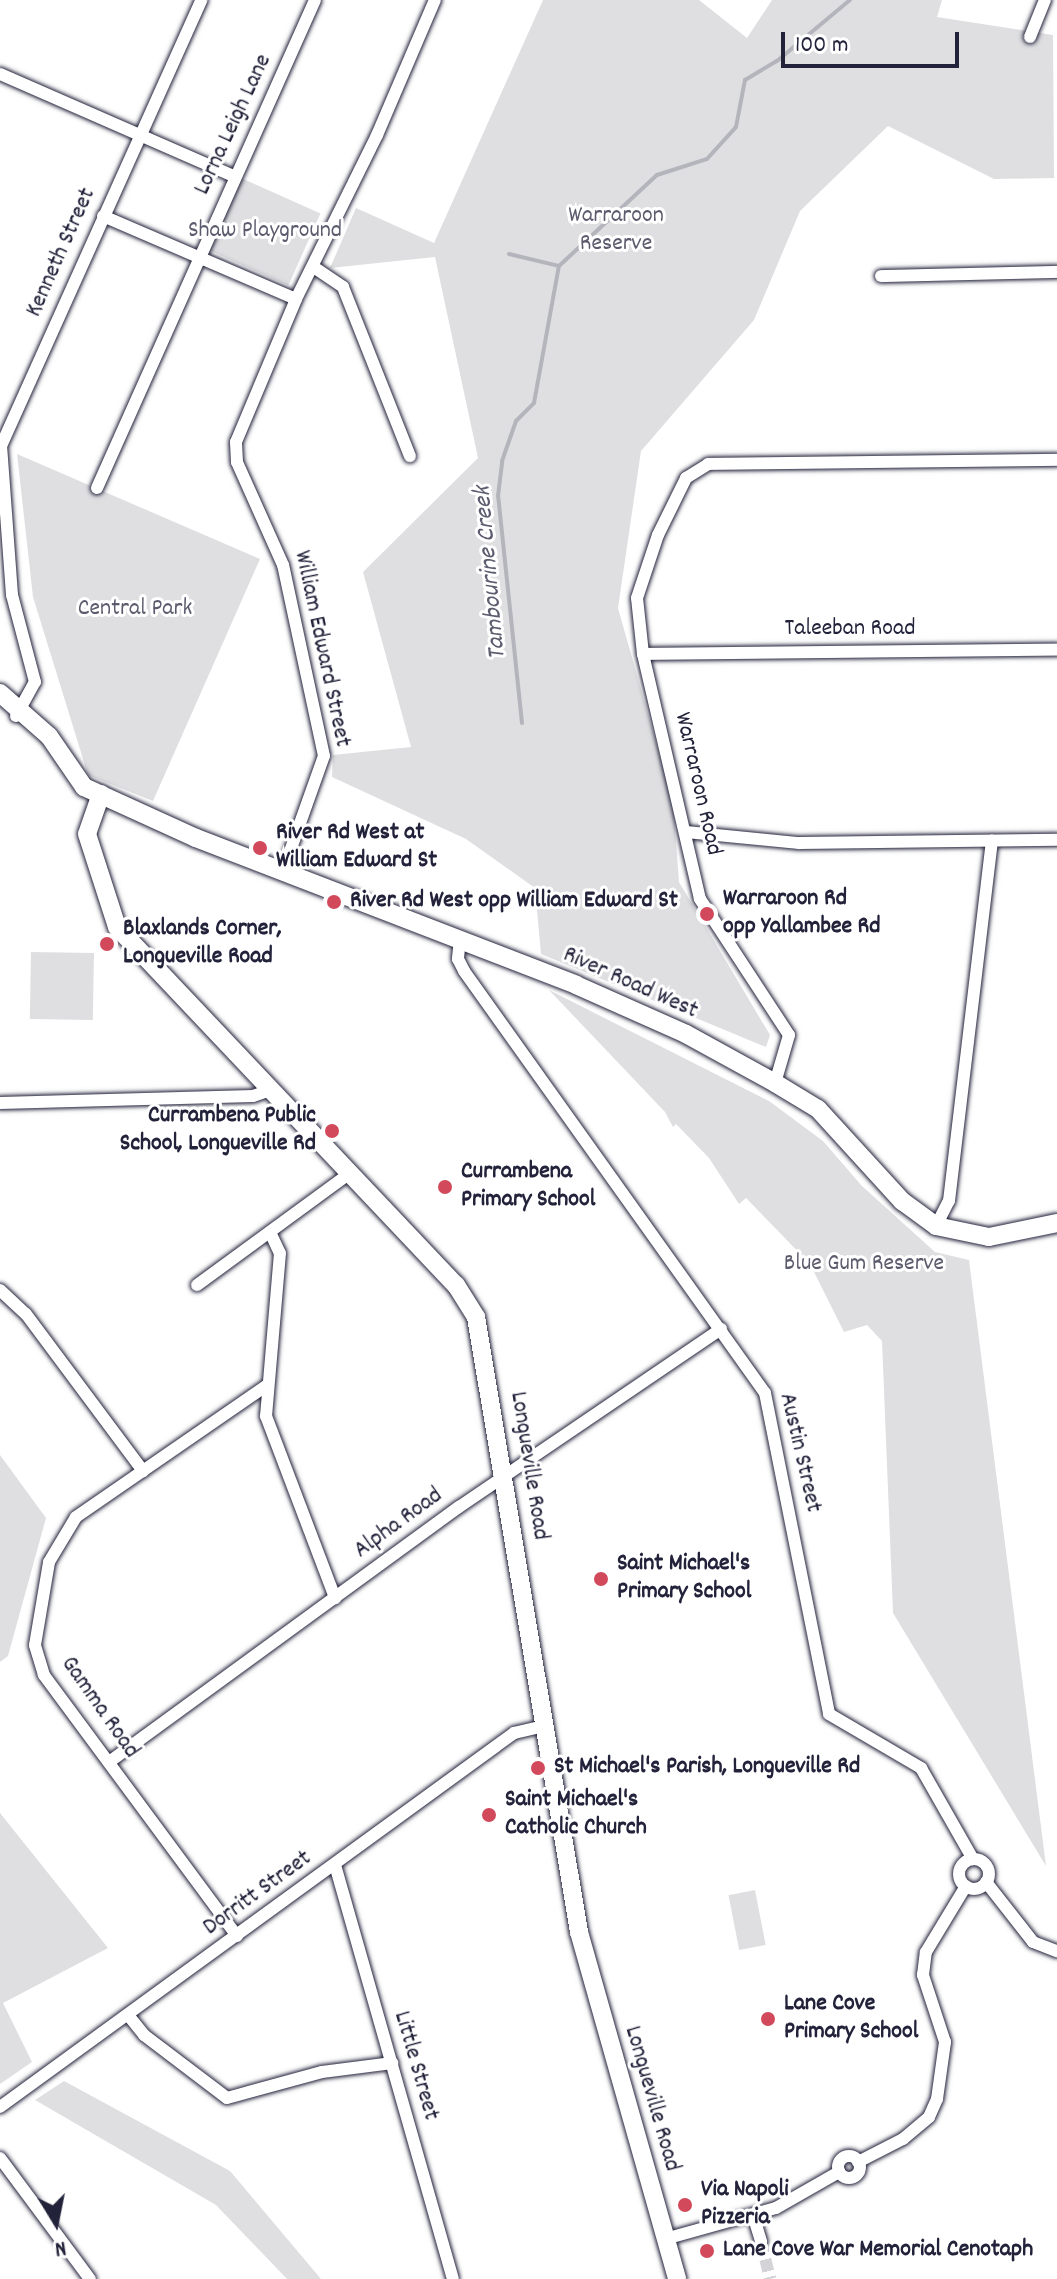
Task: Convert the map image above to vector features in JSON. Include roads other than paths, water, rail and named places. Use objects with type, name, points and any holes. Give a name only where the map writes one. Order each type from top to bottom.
[{"type":"main road","points":[[0,693],[19,713]]},
{"type":"main road","points":[[0,704],[19,713]]},
{"type":"main road","name":"River Road West","points":[[19,713],[68,786],[460,939],[686,1034],[775,1083],[818,1109],[902,1201],[936,1226],[989,1237],[1057,1223]]},
{"type":"main road","name":"Longueville Road","points":[[100,798],[87,840],[117,927],[456,1285],[476,1317],[579,1932],[677,2279]]},
{"type":"street","name":"Kenneth Street","points":[[19,713],[35,682],[12,595],[2,434],[201,0]]},
{"type":"street","name":"Lorna Leigh Lane","points":[[97,488],[198,256],[315,0]]},
{"type":"street","name":"William Edward Street","points":[[283,871],[324,756],[283,565],[237,462],[236,442],[296,299],[315,268],[435,0]]},
{"type":"street","points":[[1030,37],[1045,0]]},
{"type":"street","points":[[0,74],[234,176]]},
{"type":"street","points":[[103,216],[296,299]]},
{"type":"street","points":[[315,268],[343,287],[410,456]]},
{"type":"street","points":[[881,276],[1057,272]]},
{"type":"street","name":"Warraroon Road","points":[[775,1083],[789,1035],[700,899],[643,654],[637,598],[658,535],[686,478],[708,464],[1057,460]]},
{"type":"street","name":"Taleeban Road","points":[[643,654],[1057,650]]},
{"type":"street","points":[[686,832],[799,843],[1057,840]]},
{"type":"street","points":[[936,1226],[949,1201],[992,841]]},
{"type":"street","name":"Austin Street","points":[[460,939],[458,959],[464,971],[721,1329],[769,1403],[829,1714],[921,1768],[973,1859]]},
{"type":"street","points":[[0,1103],[253,1096],[270,1090]]},
{"type":"street","points":[[197,1285],[350,1173]]},
{"type":"street","points":[[270,1232],[280,1253],[266,1416],[335,1598]]},
{"type":"street","points":[[0,1290],[26,1314],[143,1471]]},
{"type":"street","name":"Alpha Road","points":[[109,1762],[505,1477],[721,1329]]},
{"type":"street","name":"Gamma Road","points":[[237,1936],[44,1675],[35,1645],[49,1562],[76,1517],[267,1385]]},
{"type":"street","name":"Dorritt Street","points":[[0,2107],[514,1733],[545,1726]]},
{"type":"street","points":[[966,1886],[960,1870],[973,1859],[985,1864],[986,1882],[1033,1942],[1057,1951]]},
{"type":"street","name":"Little Street","points":[[335,1865],[453,2279]]},
{"type":"street","points":[[966,1886],[979,1888],[986,1882]]},
{"type":"street","points":[[665,2239],[776,2208],[839,2172],[853,2177],[858,2162],[903,2139],[929,2117],[937,2099],[945,2042],[923,1975],[926,1952],[966,1886]]},
{"type":"street","points":[[128,2015],[144,2035],[227,2098],[322,2072],[392,2063]]},
{"type":"street","points":[[0,2158],[90,2279]]},
{"type":"street","points":[[753,2215],[761,2242]]},
{"type":"waterway","name":"Tambourine Creek","points":[[522,723],[498,496],[502,461],[516,421],[534,403],[559,266],[657,175],[707,159],[736,127],[745,80],[777,61],[850,0]]},
{"type":"waterway","points":[[509,254],[559,266]]},
{"type":"tunnel","points":[[761,2242],[770,2279]]},
{"type":"place","name":"River Rd West at William Edward St","points":[[260,848]]},
{"type":"place","name":"River Rd West opp William Edward St","points":[[334,902]]},
{"type":"place","name":"Warraroon Rd opp Yallambee Rd","points":[[707,914]]},
{"type":"place","name":"Blaxlands Corner, Longueville Road","points":[[107,944]]},
{"type":"place","name":"Currambena Public School, Longueville Rd","points":[[332,1131]]},
{"type":"place","name":"Currambena Primary School","points":[[445,1187]]},
{"type":"place","name":"Saint Michael's Primary School","points":[[601,1579]]},
{"type":"place","name":"St Michael's Parish, Longueville Rd","points":[[538,1768]]},
{"type":"place","name":"Saint Michael's Catholic Church","points":[[489,1815]]},
{"type":"place","name":"Lane Cove Primary School","points":[[768,2019]]},
{"type":"place","name":"Via Napoli Pizzeria","points":[[685,2205]]},
{"type":"place","name":"Lane Cove War Memorial Cenotaph","points":[[707,2251]]},
{"type":"park label","name":"Warraroon Reserve","points":[[616,231]]},
{"type":"park label","name":"Shaw Playground","points":[[265,232]]},
{"type":"park label","name":"Central Park","points":[[135,610]]},
{"type":"park label","name":"Blue Gum Reserve","points":[[864,1265]]}]
